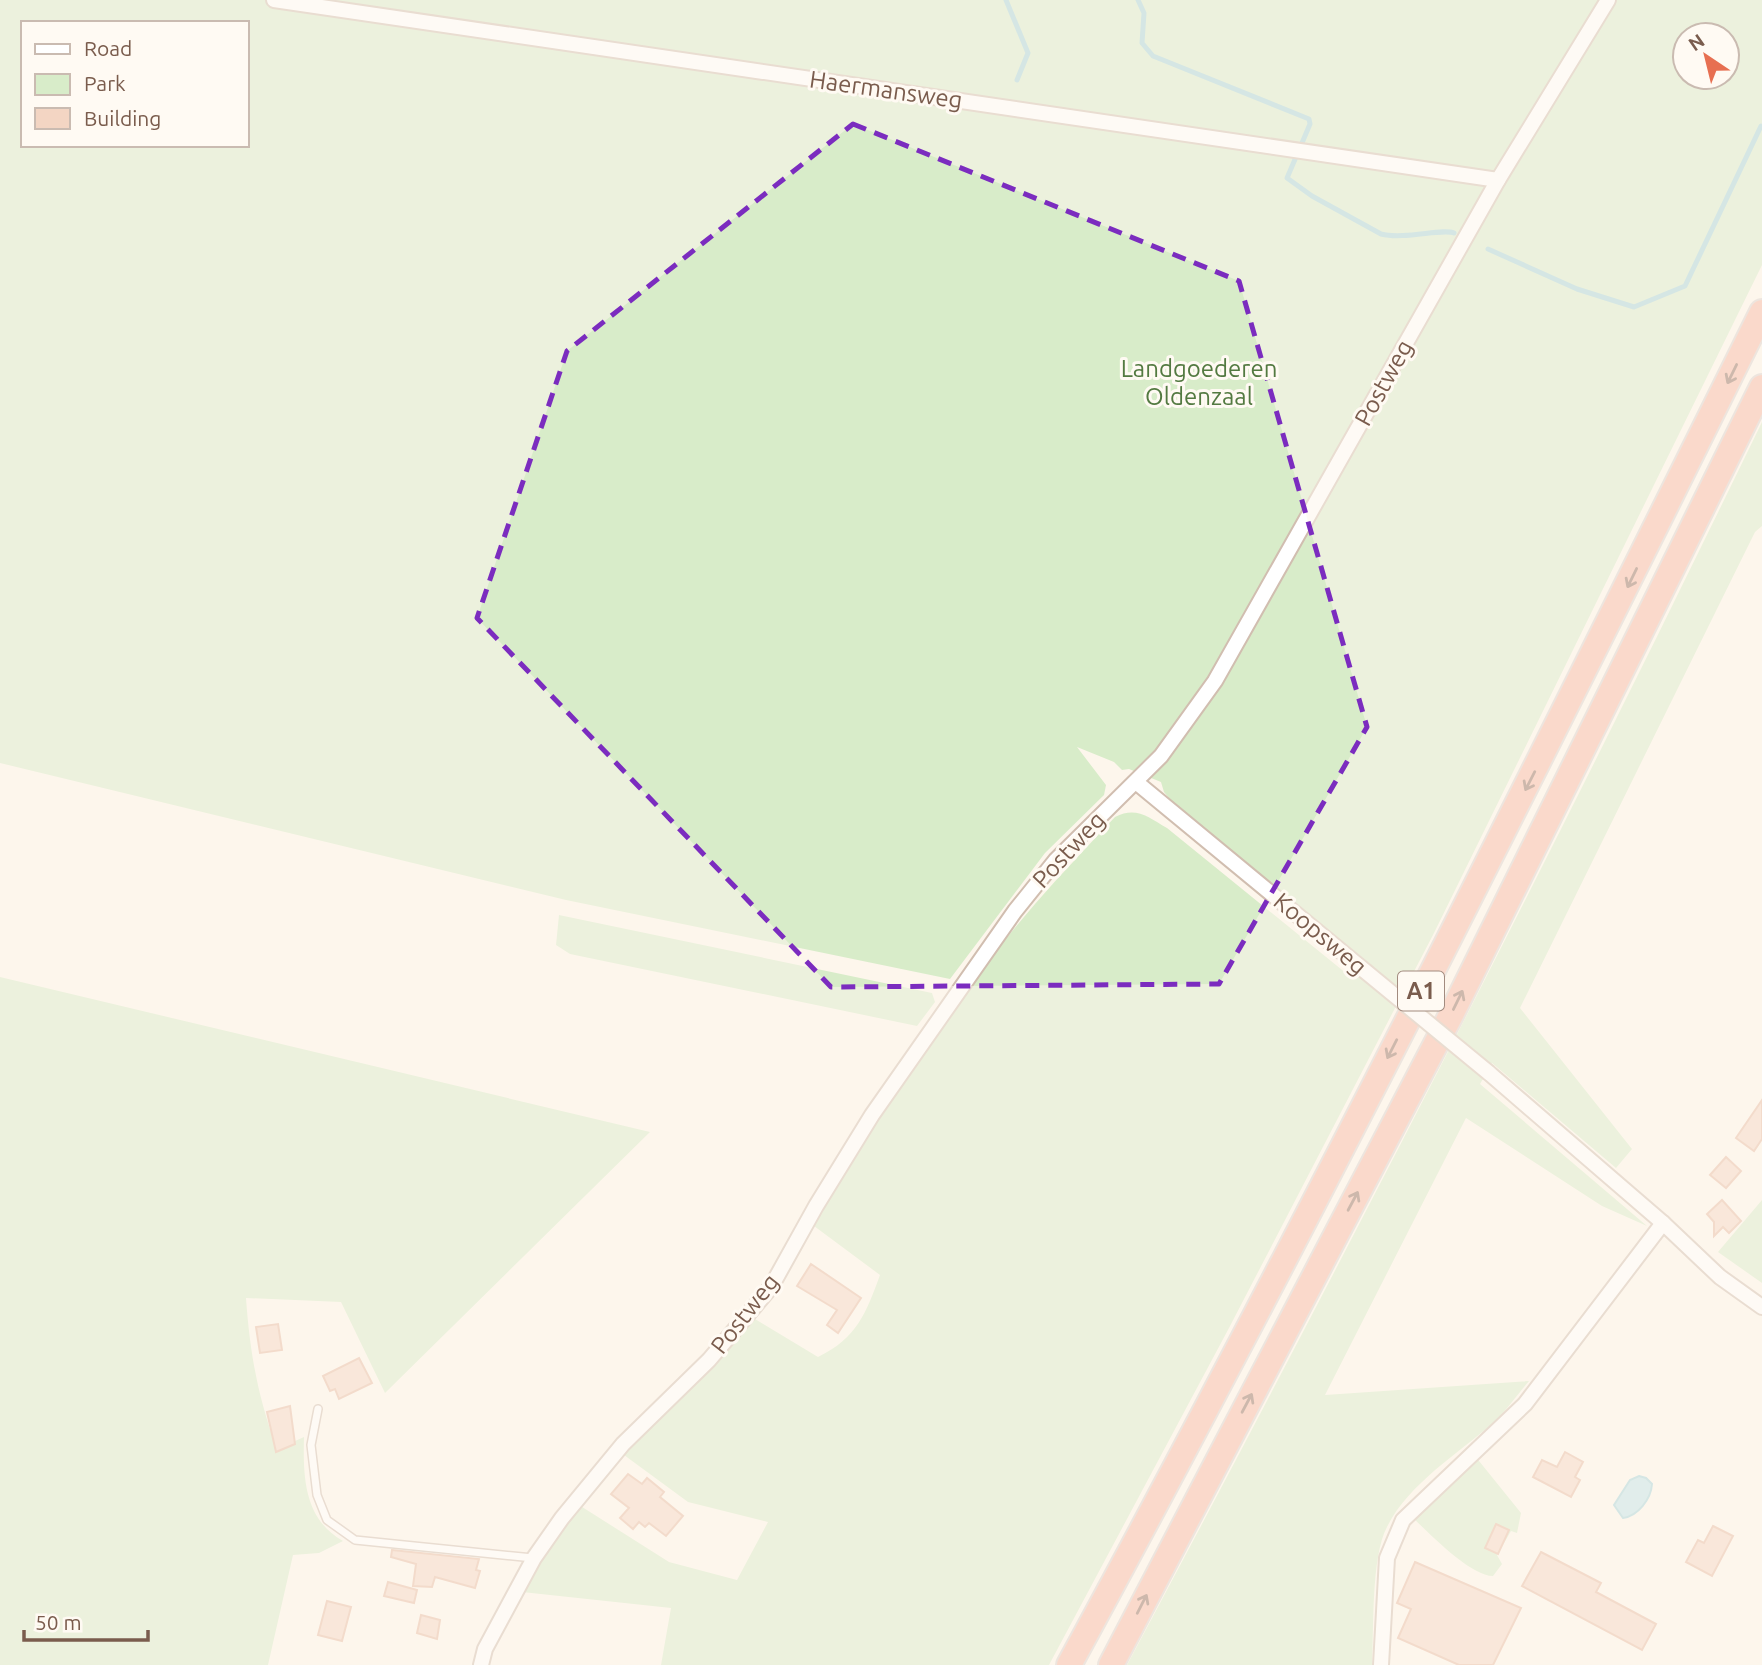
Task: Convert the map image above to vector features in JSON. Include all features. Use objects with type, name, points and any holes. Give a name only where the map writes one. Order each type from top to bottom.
[{"type":"highway","name":"A1","points":[[1069,1665],[1203,1419],[1571,701],[1762,312]]},
{"type":"highway","name":"A1","points":[[1111,1665],[1451,1015],[1762,387]]},
{"type":"street","name":"Haermansweg","points":[[274,0],[1498,180]]},
{"type":"street","name":"Postweg","points":[[481,1665],[485,1649],[534,1558],[562,1518],[623,1444],[748,1318],[771,1287],[816,1206],[872,1115],[957,991],[1056,860],[1136,782],[1175,738],[1215,681],[1498,180],[1608,0]]},
{"type":"street","name":"Koopsweg","points":[[1136,782],[1489,1073],[1664,1223],[1720,1277],[1762,1307]]},
{"type":"street","points":[[1381,1665],[1387,1558],[1403,1520],[1525,1404],[1664,1223]]},
{"type":"lane","points":[[318,1409],[312,1445],[317,1495],[327,1520],[355,1540],[534,1558]]},
{"type":"highlighted area","points":[[853,124],[1239,281],[1367,727],[1219,984],[831,987],[477,618],[567,351]]},
{"type":"green space","name":"Landgoederen Oldenzaal","points":[[0,0],[1762,0],[1762,265],[1434,933],[1229,1328],[1049,1665],[661,1665],[671,1608],[522,1592],[534,1566],[579,1505],[669,1562],[737,1580],[768,1522],[688,1502],[624,1455],[755,1319],[818,1357],[851,1333],[865,1313],[880,1275],[814,1226],[889,1100],[974,979],[1035,904],[1115,817],[1136,813],[1167,828],[1352,978],[1363,958],[1179,810],[1164,792],[1161,782],[1129,769],[1122,770],[1114,762],[1077,747],[1106,785],[1104,795],[1045,853],[950,979],[566,900],[0,763]]},
{"type":"green space","points":[[1762,422],[1762,526],[1755,532],[1520,1008],[1632,1149],[1616,1168],[1492,1063],[1480,1084],[1647,1226],[1602,1206],[1466,1118],[1325,1395],[1529,1381],[1494,1422],[1421,1483],[1396,1511],[1387,1527],[1378,1556],[1376,1574],[1372,1665],[1127,1665],[1450,1047]]},
{"type":"green space","points":[[559,915],[932,993],[935,1002],[917,1026],[570,954],[556,945]]},
{"type":"green space","points":[[0,977],[650,1132],[385,1393],[341,1302],[246,1298],[256,1375],[277,1449],[304,1437],[308,1496],[320,1521],[343,1541],[319,1553],[293,1555],[268,1665],[0,1665]]},
{"type":"green space","points":[[1762,1200],[1762,1283],[1718,1252]]},
{"type":"green space","points":[[1475,1456],[1521,1513],[1517,1533],[1511,1531],[1497,1555],[1502,1564],[1493,1576],[1473,1569],[1461,1561],[1411,1516]]},
{"type":"water","points":[[1639,1476],[1652,1484],[1649,1495],[1639,1510],[1623,1518],[1614,1505],[1630,1480]]},
{"type":"building","points":[[1762,1100],[1762,1139],[1754,1151],[1736,1138]]},
{"type":"building","points":[[1726,1157],[1741,1171],[1726,1188],[1710,1175]]},
{"type":"building","points":[[1722,1200],[1741,1221],[1729,1233],[1723,1227],[1714,1236],[1714,1222],[1707,1214]]},
{"type":"building","points":[[811,1264],[861,1298],[838,1333],[827,1325],[837,1310],[797,1286]]},
{"type":"building","points":[[278,1324],[282,1350],[260,1353],[256,1327]]},
{"type":"building","points":[[359,1358],[372,1383],[339,1399],[335,1389],[330,1391],[323,1376]]},
{"type":"building","points":[[290,1406],[295,1444],[276,1452],[267,1412]]},
{"type":"building","points":[[1565,1452],[1583,1462],[1575,1477],[1580,1480],[1571,1497],[1533,1477],[1542,1460],[1557,1467]]},
{"type":"building","points":[[628,1474],[642,1484],[647,1478],[664,1492],[660,1497],[683,1516],[666,1536],[649,1523],[645,1527],[639,1522],[633,1529],[620,1518],[629,1508],[611,1494]]},
{"type":"building","points":[[1496,1524],[1509,1530],[1498,1554],[1485,1548]]},
{"type":"building","points":[[1713,1526],[1733,1536],[1712,1576],[1686,1562],[1698,1540],[1704,1543]]},
{"type":"building","points":[[392,1550],[479,1559],[476,1570],[480,1571],[475,1588],[435,1577],[432,1587],[413,1586],[416,1564],[391,1557]]},
{"type":"building","points":[[1541,1552],[1601,1583],[1596,1592],[1656,1624],[1642,1650],[1522,1586]]},
{"type":"building","points":[[1415,1562],[1521,1608],[1493,1665],[1459,1665],[1398,1638],[1411,1609],[1397,1603]]},
{"type":"building","points":[[388,1582],[417,1590],[414,1603],[384,1596]]},
{"type":"building","points":[[327,1601],[351,1607],[342,1641],[318,1635]]},
{"type":"building","points":[[421,1615],[440,1620],[437,1639],[417,1633]]},
{"type":"waterway","points":[[1006,0],[1028,53],[1017,80]]},
{"type":"waterway","points":[[1138,0],[1144,13],[1142,43],[1153,56],[1309,119],[1310,124],[1302,143]]},
{"type":"waterway","points":[[1488,249],[1577,289],[1634,307],[1685,286],[1761,126]]},
{"type":"waterway","points":[[1296,157],[1287,178],[1312,196],[1381,234],[1401,236],[1454,233]]}]
